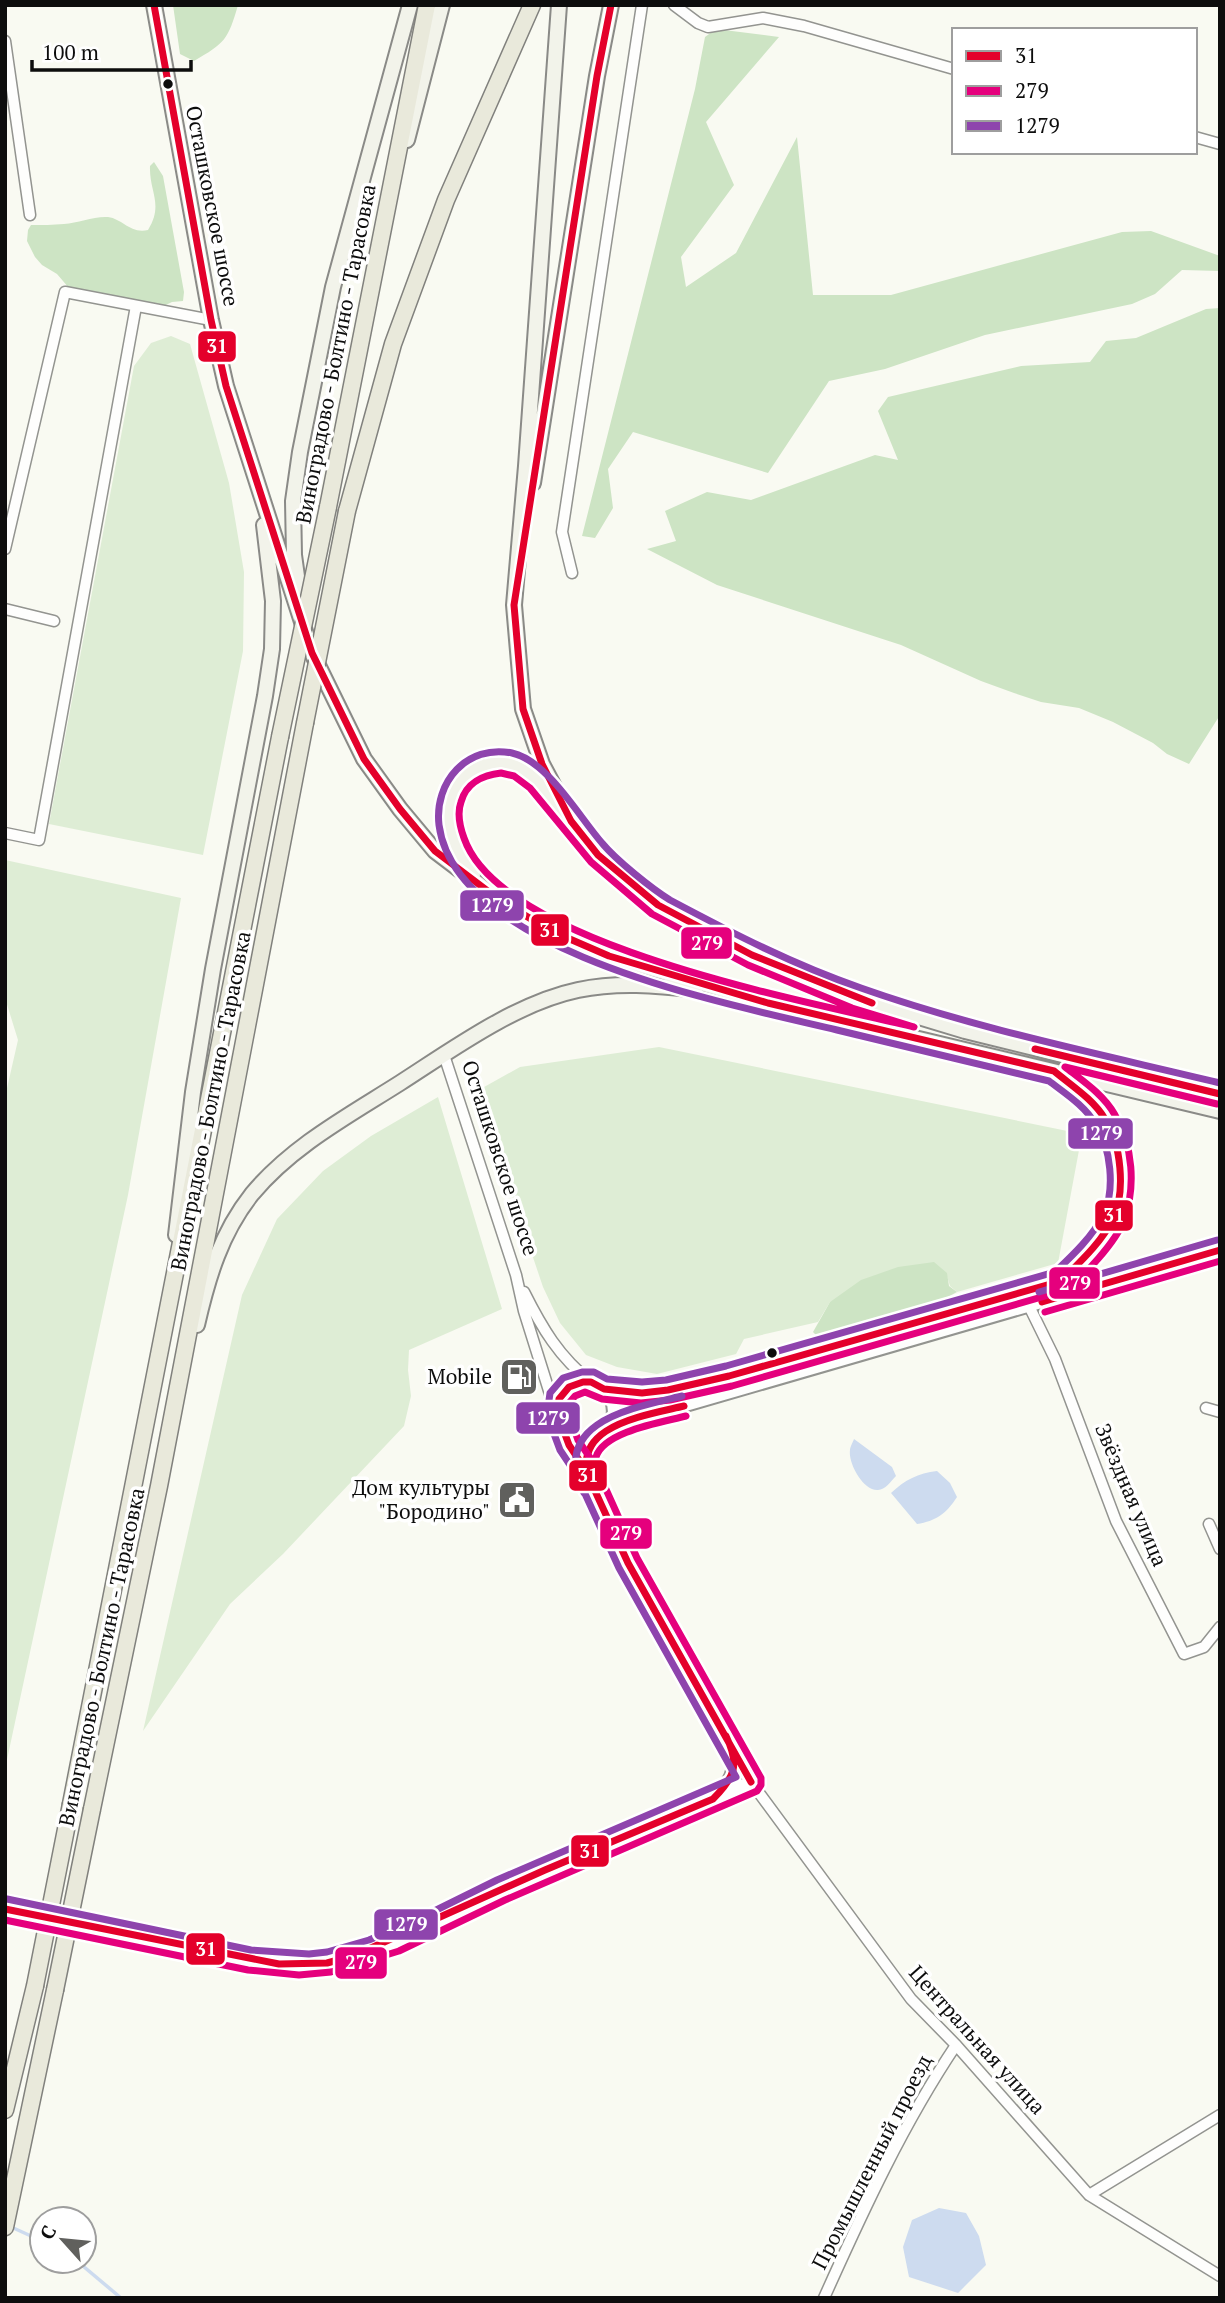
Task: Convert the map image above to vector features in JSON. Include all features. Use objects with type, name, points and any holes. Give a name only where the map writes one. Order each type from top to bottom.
[{"type":"main road","name":"Осташковское шоссе","points":[[154,5],[211,320],[226,386],[312,653],[364,759],[400,809],[435,851],[497,898]]},
{"type":"main road","points":[[307,636],[294,555],[293,501],[300,452],[333,287],[410,5]]},
{"type":"main road","name":"Виноградово - Болтино - Тарасовка","points":[[5,2110],[35,1986],[280,737],[427,5]]},
{"type":"main road","points":[[371,285],[442,5]]},
{"type":"main road","name":"Виноградово - Болтино - Тарасовка","points":[[5,2227],[159,1486],[347,511],[393,344],[441,213],[532,5]]},
{"type":"main road","points":[[559,5],[514,605],[523,709],[542,764],[571,821]]},
{"type":"main road","points":[[514,605],[597,76],[611,5]]},
{"type":"main road","points":[[166,1318],[202,1037],[272,649],[273,601],[260,492]]},
{"type":"main road","points":[[1220,1094],[965,1031],[856,998],[764,960],[658,905],[598,855],[538,781],[527,771],[510,764],[472,770],[460,779],[449,800],[448,820],[452,840],[467,869],[497,898],[549,930],[610,956],[742,996],[1220,1111]]},
{"type":"main road","points":[[159,1486],[210,1272],[229,1227],[277,1167],[318,1135],[444,1055],[536,1004],[577,990],[622,985],[667,986],[742,996]]},
{"type":"street","points":[[572,573],[562,532],[642,5]]},
{"type":"street","points":[[674,5],[708,27],[764,18],[804,26],[952,68]]},
{"type":"street","points":[[5,41],[30,215]]},
{"type":"street","points":[[1197,138],[1220,144]]},
{"type":"street","points":[[5,549],[65,292],[211,320]]},
{"type":"street","points":[[5,833],[39,840],[136,306]]},
{"type":"street","points":[[5,609],[54,621]]},
{"type":"street","name":"Осташковское шоссе","points":[[444,1055],[569,1445],[585,1469],[628,1563],[751,1782]]},
{"type":"street","name":"Осташковское шоссе","points":[[516,1275],[541,1327],[564,1358],[591,1382],[604,1389],[642,1393],[729,1376],[1060,1281],[1089,1253],[1114,1217],[1121,1180],[1118,1149],[1106,1120],[1090,1099],[1054,1071]]},
{"type":"street","points":[[562,1427],[573,1437],[588,1440],[608,1430],[1220,1250]]},
{"type":"street","name":"Звёздная улица","points":[[1029,1306],[1055,1359],[1116,1521],[1184,1654],[1205,1647],[1220,1627]]},
{"type":"street","points":[[557,1413],[563,1392],[576,1384],[591,1382]]},
{"type":"street","points":[[604,1389],[615,1408],[608,1430]]},
{"type":"street","points":[[1206,1408],[1220,1412]]},
{"type":"street","points":[[585,1469],[587,1451],[595,1438]]},
{"type":"street","points":[[1209,1524],[1220,1549]]},
{"type":"street","points":[[713,1799],[727,1785],[733,1774],[733,1749]]},
{"type":"street","points":[[5,1909],[250,1960],[279,1964],[327,1963],[353,1956],[397,1938],[545,1870],[751,1782]]},
{"type":"street","name":"Центральная улица","points":[[751,1782],[911,1999],[956,2045],[1089,2195],[1220,2276]]},
{"type":"street","name":"Промышленный проезд","points":[[824,2298],[879,2180],[929,2085],[956,2045]]},
{"type":"street","points":[[1089,2195],[1220,2115]]},
{"type":"green space","points":[[173,5],[238,5],[224,39],[213,50],[194,61],[180,54]]},
{"type":"green space","points":[[716,29],[779,37],[706,122],[734,185],[681,257],[686,287],[736,253],[797,137],[813,295],[891,295],[1122,232],[1151,231],[1220,256],[1220,271],[1182,270],[1155,294],[1132,304],[985,335],[885,369],[829,381],[768,473],[633,432],[608,469],[613,508],[595,538],[582,536],[695,89],[705,37]]},
{"type":"green space","points":[[154,162],[163,176],[184,292],[183,301],[172,302],[151,312],[69,288],[57,274],[35,257],[27,241],[31,225],[64,224],[108,217],[136,230],[148,230],[155,213],[150,175],[150,166]]},
{"type":"green space","points":[[1220,308],[1220,715],[1189,764],[1113,722],[1079,708],[1041,702],[1014,693],[901,645],[717,585],[647,549],[676,541],[665,511],[707,492],[751,500],[875,455],[898,460],[878,411],[888,397],[1021,366],[1090,362],[1106,341],[1136,338],[1206,309]]},
{"type":"green space","points":[[171,336],[190,344],[229,483],[244,572],[243,651],[203,855],[49,824],[134,366],[151,343]]},
{"type":"green space","points":[[5,860],[181,898],[128,1195],[5,1769],[5,1097],[18,1040],[5,998]]},
{"type":"green space","points":[[659,1047],[1082,1134],[1058,1263],[957,1292],[950,1286],[946,1273],[830,1302],[818,1322],[744,1339],[736,1354],[657,1374],[617,1367],[586,1355],[560,1323],[543,1287],[477,1091],[520,1067]]},
{"type":"green space","points":[[438,1097],[502,1309],[409,1350],[411,1396],[404,1426],[283,1554],[230,1604],[143,1731],[242,1295],[277,1219],[323,1171],[371,1136]]},
{"type":"green space","points":[[934,1262],[947,1273],[949,1286],[957,1292],[927,1308],[818,1337],[813,1332],[830,1302],[861,1280],[898,1267]]},
{"type":"water","points":[[854,1439],[892,1467],[896,1476],[883,1489],[872,1489],[858,1475],[850,1455]]},
{"type":"water","points":[[937,1471],[950,1483],[957,1497],[940,1516],[917,1524],[891,1493],[912,1478]]},
{"type":"water","points":[[939,2208],[966,2213],[979,2236],[986,2265],[958,2293],[909,2277],[903,2247],[912,2220]]},
{"type":"waterway","points":[[9,2226],[28,2235]]},
{"type":"waterway","points":[[94,2275],[121,2298]]},
{"type":"transit line","name":"31","points":[[154,5],[211,320],[226,386],[312,653],[364,759],[435,851],[497,898],[549,930],[609,956],[768,1003],[1054,1071],[1094,1105],[1105,1119],[1115,1141],[1120,1182],[1113,1219],[1096,1244],[1061,1281],[729,1376],[642,1393],[604,1389],[591,1382],[583,1382],[569,1387],[559,1399],[557,1413],[569,1445],[585,1469],[628,1563],[751,1782]]},
{"type":"transit line","name":"31","points":[[611,5],[597,76],[514,605],[523,709],[542,764],[571,821],[598,855],[658,905],[752,955],[872,1003]]},
{"type":"transit line","name":"1279","points":[[7,1899],[251,1950],[309,1954],[327,1952],[369,1940],[412,1922],[497,1880],[736,1777],[619,1568],[576,1474],[560,1450],[547,1415],[550,1393],[563,1378],[582,1372],[594,1372],[607,1379],[642,1382],[666,1380],[726,1366],[1055,1272],[1088,1238],[1104,1214],[1110,1193],[1110,1169],[1101,1134],[1081,1106],[1049,1081],[670,988],[606,966],[545,940],[494,908],[457,870],[439,825],[442,794],[448,781],[468,760],[481,754],[496,752],[512,753],[525,758],[562,791],[608,850],[654,889],[670,900],[764,948],[812,969],[949,1016],[1220,1083]]},
{"type":"transit line","name":"279","points":[[501,773],[514,776],[530,788],[591,862],[652,914],[748,965],[852,1008],[914,1027],[736,985],[664,964],[595,939],[535,910],[490,876],[464,838],[461,829],[459,815],[463,795],[471,785],[482,778],[501,773]]},
{"type":"transit line","name":"31","points":[[1035,1049],[1220,1094]]},
{"type":"transit line","name":"279","points":[[5,1920],[248,1970],[299,1975],[331,1972],[399,1951],[505,1900],[757,1791],[761,1778],[637,1558],[595,1465],[578,1440],[568,1412],[569,1403],[575,1396],[585,1392],[602,1399],[641,1403],[670,1400],[732,1386],[1066,1290],[1099,1258],[1120,1229],[1128,1207],[1131,1167],[1126,1140],[1115,1115],[1099,1095],[1065,1067],[1217,1104]]},
{"type":"transit line","name":"1279","points":[[1039,1292],[1217,1240]]},
{"type":"transit line","name":"31","points":[[1042,1302],[1220,1250]]},
{"type":"transit line","name":"279","points":[[1045,1312],[1220,1261]]},
{"type":"transit line","name":"1279","points":[[584,1493],[576,1469],[578,1450],[586,1434],[601,1422],[620,1413],[682,1396]]},
{"type":"transit line","name":"31","points":[[593,1488],[587,1467],[589,1451],[598,1438],[611,1428],[629,1420],[684,1406]]},
{"type":"transit line","name":"279","points":[[602,1483],[595,1460],[601,1448],[610,1440],[636,1429],[686,1416]]},
{"type":"transit line","name":"31","points":[[5,1909],[279,1964],[327,1963],[353,1956],[713,1799],[726,1784],[733,1770],[733,1755],[726,1736]]},
{"type":"place","name":"Mobile","points":[[519,1377]]},
{"type":"place","name":"Дом культуры \"Бородино\"","points":[[517,1500]]}]
